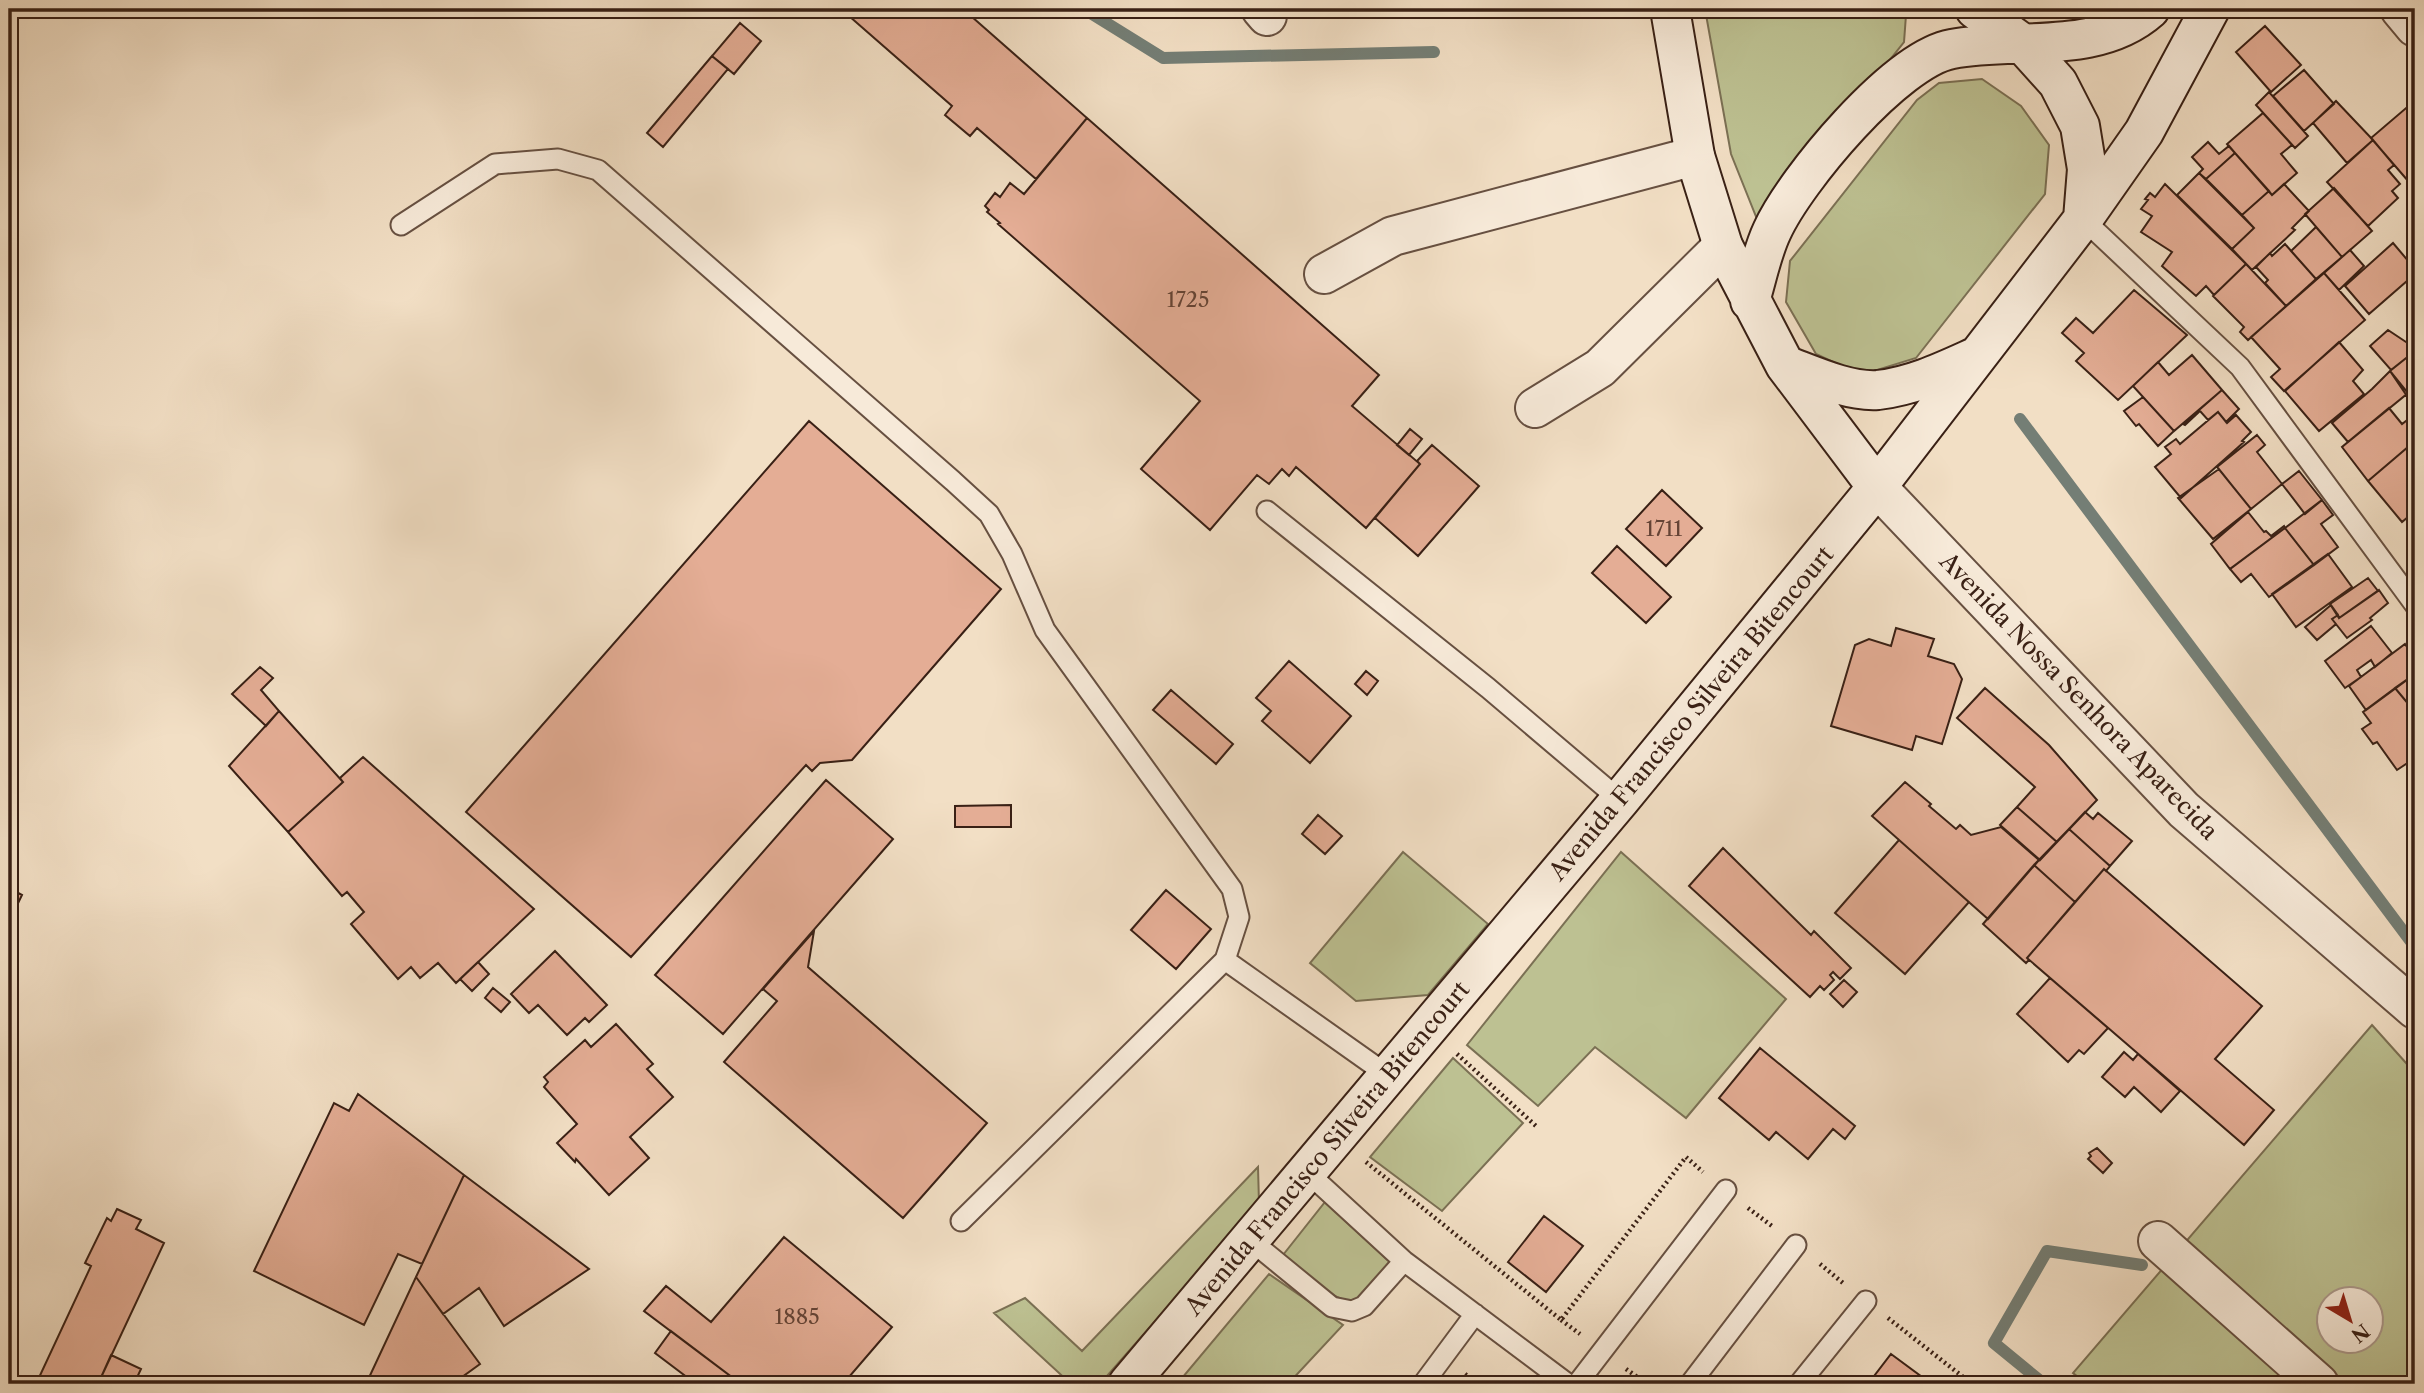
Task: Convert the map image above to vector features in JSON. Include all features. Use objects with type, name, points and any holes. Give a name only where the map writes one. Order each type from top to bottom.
[{"type":"main road","name":"Avenida Nossa Senhora Aparecida","points":[[1670,9],[1695,156],[1723,246],[1785,365],[1877,487],[2184,810],[2415,1009]]},
{"type":"main road","points":[[1975,9],[2022,43],[2058,83],[2080,125],[2087,169],[2084,219]]},
{"type":"main road","points":[[1750,301],[1772,231],[1796,191],[1860,112],[1908,70],[1949,49],[2066,42],[2104,34],[2137,20],[2150,9]]},
{"type":"main road","name":"Avenida Francisco Silveira Bitencourt","points":[[1128,1384],[1620,800],[1877,487],[2084,219],[2144,132],[2210,9]]},
{"type":"main road","points":[[2400,9],[2415,27]]},
{"type":"main road","points":[[1324,274],[1393,236],[1695,156]]},
{"type":"main road","points":[[1535,408],[1600,368],[1723,246]]},
{"type":"main road","points":[[1785,365],[1833,383],[1876,390],[1922,380],[1979,355]]},
{"type":"main road","points":[[2158,1241],[2319,1384]]},
{"type":"lane","points":[[401,225],[495,164],[558,159],[598,170],[989,514],[1012,554],[1045,631],[1232,889],[1239,917],[1225,960],[961,1221]]},
{"type":"lane","points":[[2084,219],[2240,367],[2415,606]]},
{"type":"lane","points":[[1267,511],[1488,688],[1620,800]]},
{"type":"lane","points":[[1225,960],[1389,1076]]},
{"type":"lane","points":[[1307,1172],[1404,1261],[1568,1384]]},
{"type":"lane","points":[[1577,1384],[1726,1190]]},
{"type":"lane","points":[[1250,1240],[1332,1307],[1352,1311],[1364,1306],[1404,1261]]},
{"type":"lane","points":[[1690,1384],[1796,1245]]},
{"type":"lane","points":[[1799,1384],[1866,1301]]},
{"type":"lane","points":[[1423,1384],[1475,1314]]},
{"type":"path","points":[[1429,1027],[1536,1126]]},
{"type":"green space","points":[[1705,9],[1904,9],[1906,15],[1904,42],[1759,224],[1731,154]]},
{"type":"green space","points":[[1982,79],[2021,106],[2049,145],[2045,194],[1916,358],[1861,375],[1816,354],[1786,302],[1790,261],[1917,100],[1939,83]]},
{"type":"green space","points":[[1403,852],[1488,924],[1428,995],[1356,1001],[1310,963]]},
{"type":"green space","points":[[1621,852],[1786,999],[1686,1118],[1595,1047],[1538,1106],[1467,1045]]},
{"type":"green space","points":[[2372,1025],[2415,1073],[2415,1384],[2087,1384],[2073,1373]]},
{"type":"green space","points":[[1453,1058],[1523,1123],[1442,1211],[1370,1157]]},
{"type":"green space","points":[[1258,1167],[1259,1203],[1100,1384],[1071,1384],[994,1313],[1025,1298],[1082,1351]]},
{"type":"green space","points":[[1325,1202],[1391,1263],[1361,1300],[1341,1299],[1330,1293],[1283,1255]]},
{"type":"green space","points":[[1269,1274],[1343,1325],[1288,1384],[1177,1384]]},
{"type":"building","points":[[841,9],[963,9],[1087,118],[1036,179],[977,128],[970,136],[945,115],[952,106]]},
{"type":"building","points":[[740,23],[761,41],[734,74],[712,56]]},
{"type":"building","points":[[2265,26],[2301,65],[2271,92],[2236,52]]},
{"type":"building","points":[[712,56],[728,69],[663,147],[647,133]]},
{"type":"building","points":[[2304,70],[2334,104],[2304,131],[2273,96]]},
{"type":"building","points":[[2269,92],[2308,136],[2295,148],[2256,105]]},
{"type":"building","points":[[2336,101],[2373,140],[2347,163],[2313,123]]},
{"type":"building","points":[[2412,103],[2415,106],[2415,189],[2371,138]]},
{"type":"building","points":[[2263,113],[2292,145],[2281,154],[2297,173],[2272,195],[2227,144]]},
{"type":"building","points":[[1087,118],[1379,375],[1352,406],[1420,464],[1366,528],[1296,467],[1289,476],[1282,469],[1269,484],[1257,475],[1210,530],[1141,469],[1200,401],[998,224],[1000,223],[987,212],[989,210],[985,206],[995,193],[1000,197],[1010,183],[1024,194]]},
{"type":"building","points":[[2373,140],[2394,165],[2388,170],[2400,184],[2392,191],[2398,198],[2368,226],[2327,182]]},
{"type":"building","points":[[2208,142],[2219,154],[2229,146],[2235,153],[2206,179],[2199,173],[2203,169],[2192,157]]},
{"type":"building","points":[[2235,153],[2269,191],[2242,215],[2206,179]]},
{"type":"building","points":[[2199,173],[2254,228],[2232,249],[2177,195]]},
{"type":"building","points":[[2165,184],[2246,264],[2214,295],[2206,286],[2196,296],[2162,266],[2172,252],[2141,232],[2152,216],[2141,209],[2148,200],[2145,199],[2150,193],[2155,197]]},
{"type":"building","points":[[2284,184],[2309,211],[2292,228],[2295,230],[2252,270],[2232,249],[2254,228],[2242,215],[2269,191],[2272,195]]},
{"type":"building","points":[[2334,188],[2372,231],[2342,257],[2305,214]]},
{"type":"building","points":[[2316,227],[2342,257],[2316,279],[2291,251]]},
{"type":"building","points":[[2393,243],[2415,269],[2415,274],[2369,314],[2345,286]]},
{"type":"building","points":[[2285,244],[2316,279],[2286,306],[2265,283],[2268,280],[2256,267],[2270,253],[2272,256]]},
{"type":"building","points":[[2350,250],[2364,266],[2339,290],[2324,273]]},
{"type":"building","points":[[2246,264],[2286,306],[2248,340],[2240,332],[2244,327],[2213,296]]},
{"type":"building","points":[[2324,273],[2365,320],[2284,391],[2271,377],[2280,369],[2251,337]]},
{"type":"building","points":[[2134,290],[2187,335],[2118,400],[2076,361],[2084,353],[2062,333],[2076,318],[2093,333]]},
{"type":"building","points":[[2388,330],[2415,348],[2415,351],[2391,370],[2370,346]]},
{"type":"building","points":[[2339,342],[2363,370],[2353,381],[2364,394],[2319,431],[2285,391]]},
{"type":"building","points":[[2415,351],[2415,390],[2407,396],[2390,371]]},
{"type":"building","points":[[2192,355],[2222,390],[2174,431],[2133,386],[2158,362],[2169,375]]},
{"type":"building","points":[[2390,371],[2408,393],[2348,442],[2332,423]]},
{"type":"building","points":[[2222,390],[2239,409],[2226,422],[2218,412],[2208,420],[2200,411],[2183,424]]},
{"type":"building","points":[[2143,397],[2174,431],[2158,446],[2124,411]]},
{"type":"building","points":[[2389,408],[2402,424],[2415,414],[2415,441],[2368,481],[2342,447]]},
{"type":"building","points":[[2218,412],[2227,423],[2236,415],[2251,432],[2242,441],[2244,442],[2181,498],[2155,467],[2171,454],[2165,447],[2176,439],[2180,444]]},
{"type":"building","points":[[809,421],[1001,589],[852,760],[820,763],[812,771],[806,765],[631,957],[466,812]]},
{"type":"building","points":[[1410,429],[1422,439],[1409,455],[1397,445]]},
{"type":"building","points":[[2257,435],[2265,445],[2257,452],[2282,484],[2251,509],[2217,467]]},
{"type":"building","points":[[2415,441],[2415,511],[2402,522],[2368,481]]},
{"type":"building","points":[[1432,445],[1479,486],[1418,556],[1375,518],[1420,464],[1417,461]]},
{"type":"building","points":[[2219,469],[2251,509],[2213,539],[2178,498]]},
{"type":"building","points":[[2299,471],[2322,500],[2305,514],[2282,484]]},
{"type":"building","points":[[1662,490],[1702,528],[1666,566],[1626,529]]},
{"type":"building","points":[[2322,500],[2333,515],[2321,524],[2338,547],[2314,565],[2285,528]]},
{"type":"building","points":[[2248,512],[2264,532],[2271,536],[2284,526],[2285,528],[2230,569],[2211,544]]},
{"type":"building","points":[[2285,528],[2314,565],[2269,597],[2251,574],[2241,582],[2230,569]]},
{"type":"building","points":[[1617,546],[1671,597],[1646,623],[1592,573]]},
{"type":"building","points":[[2328,554],[2352,587],[2296,627],[2272,594]]},
{"type":"building","points":[[2368,578],[2378,591],[2339,618],[2330,604]]},
{"type":"building","points":[[2379,590],[2388,603],[2370,618],[2372,620],[2347,638],[2332,619],[2338,615],[2339,618]]},
{"type":"building","points":[[2331,605],[2338,615],[2332,619],[2336,624],[2317,640],[2305,627]]},
{"type":"building","points":[[2371,626],[2392,653],[2375,667],[2371,660],[2357,670],[2361,677],[2345,688],[2325,661]]},
{"type":"building","points":[[1896,628],[1934,639],[1928,656],[1954,664],[1962,679],[1942,744],[1916,736],[1912,750],[1831,726],[1855,645],[1869,639],[1891,646]]},
{"type":"building","points":[[2405,644],[2415,659],[2415,674],[2366,710],[2349,686]]},
{"type":"building","points":[[1289,661],[1351,716],[1310,763],[1262,721],[1271,711],[1256,698]]},
{"type":"building","points":[[260,667],[273,678],[261,690],[279,711],[266,726],[232,694]]},
{"type":"building","points":[[1366,671],[1378,681],[1367,695],[1355,684]]},
{"type":"building","points":[[2415,674],[2415,712],[2395,688]]},
{"type":"building","points":[[1985,688],[2049,745],[2097,800],[2057,842],[2017,807],[2035,787],[1957,718]]},
{"type":"building","points":[[2395,688],[2415,712],[2415,758],[2397,770],[2377,742],[2373,744],[2362,729],[2371,723],[2363,712]]},
{"type":"building","points":[[1171,690],[1233,744],[1216,764],[1153,710]]},
{"type":"building","points":[[279,711],[343,782],[288,832],[229,766]]},
{"type":"building","points":[[363,757],[534,909],[456,983],[438,963],[420,978],[411,967],[398,979],[351,924],[364,912],[347,892],[342,896],[288,832],[343,782],[340,778]]},
{"type":"building","points":[[2415,758],[2415,772],[2408,763]]},
{"type":"building","points":[[826,780],[893,839],[723,1034],[655,975]]},
{"type":"building","points":[[1905,782],[1956,829],[1960,825],[1971,835],[2001,827],[2039,860],[1988,919],[1872,816]]},
{"type":"building","points":[[1011,805],[1011,827],[955,827],[955,806]]},
{"type":"building","points":[[2017,807],[2057,842],[2040,860],[2000,825]]},
{"type":"building","points":[[2085,812],[2093,819],[2098,813],[2132,841],[2110,866],[2069,829]]},
{"type":"building","points":[[1318,815],[1342,836],[1325,854],[1302,834]]},
{"type":"building","points":[[2069,829],[2110,866],[2106,871],[2104,869],[2075,902],[2034,865]]},
{"type":"building","points":[[1899,840],[1969,902],[1905,974],[1835,913]]},
{"type":"building","points":[[1723,848],[1811,935],[1814,931],[1851,968],[1840,979],[1833,972],[1830,975],[1834,980],[1824,990],[1820,986],[1810,997],[1689,886]]},
{"type":"building","points":[[2034,865],[2075,902],[2027,958],[2029,960],[2026,963],[1983,924]]},
{"type":"building","points":[[2104,869],[2262,1006],[2215,1059],[2274,1110],[2244,1145],[2027,958]]},
{"type":"building","points":[[9,888],[22,895],[9,922]]},
{"type":"building","points":[[1166,890],[1211,929],[1176,969],[1131,930]]},
{"type":"building","points":[[814,931],[808,967],[987,1123],[903,1218],[724,1062],[777,1001],[763,989]]},
{"type":"building","points":[[555,951],[607,1005],[589,1022],[585,1018],[567,1035],[538,1005],[529,1013],[511,994]]},
{"type":"building","points":[[478,962],[489,974],[472,991],[460,979]]},
{"type":"building","points":[[2050,978],[2108,1028],[2084,1054],[2079,1050],[2068,1062],[2017,1014]]},
{"type":"building","points":[[1844,980],[1857,992],[1843,1007],[1830,994]]},
{"type":"building","points":[[493,988],[510,1002],[501,1012],[485,998]]},
{"type":"building","points":[[616,1024],[653,1064],[647,1069],[673,1097],[630,1137],[649,1158],[609,1195],[576,1159],[575,1162],[557,1143],[577,1124],[544,1087],[548,1082],[544,1077],[585,1040],[591,1047]]},
{"type":"building","points":[[1760,1048],[1855,1126],[1845,1139],[1833,1129],[1808,1159],[1776,1132],[1769,1140],[1719,1098]]},
{"type":"building","points":[[2124,1052],[2133,1060],[2138,1054],[2180,1091],[2161,1112],[2134,1087],[2125,1097],[2102,1077]]},
{"type":"building","points":[[358,1094],[464,1175],[422,1264],[398,1254],[364,1325],[254,1271],[334,1103],[349,1111]]},
{"type":"building","points":[[2097,1148],[2112,1163],[2103,1173],[2088,1159],[2091,1156],[2089,1153]]},
{"type":"building","points":[[464,1175],[589,1269],[504,1326],[479,1288],[443,1314],[416,1277]]},
{"type":"building","points":[[117,1209],[141,1220],[136,1229],[164,1243],[98,1384],[36,1384],[91,1266],[85,1263],[107,1218],[111,1221]]},
{"type":"building","points":[[1544,1216],[1583,1246],[1546,1292],[1508,1262]]},
{"type":"building","points":[[784,1237],[892,1327],[843,1384],[741,1384],[644,1311],[666,1286],[711,1322]]},
{"type":"building","points":[[416,1277],[480,1364],[458,1380],[461,1384],[366,1384]]},
{"type":"building","points":[[671,1331],[741,1384],[696,1384],[655,1353]]},
{"type":"building","points":[[1891,1354],[1922,1377],[1916,1384],[1868,1384]]},
{"type":"building","points":[[111,1355],[141,1369],[134,1384],[98,1384]]},
{"type":"waterway","points":[[1084,9],[1163,58],[1434,52]]},
{"type":"waterway","points":[[2020,419],[2415,947]]},
{"type":"waterway","points":[[2044,1384],[1994,1343],[2047,1251],[2142,1265]]}]
